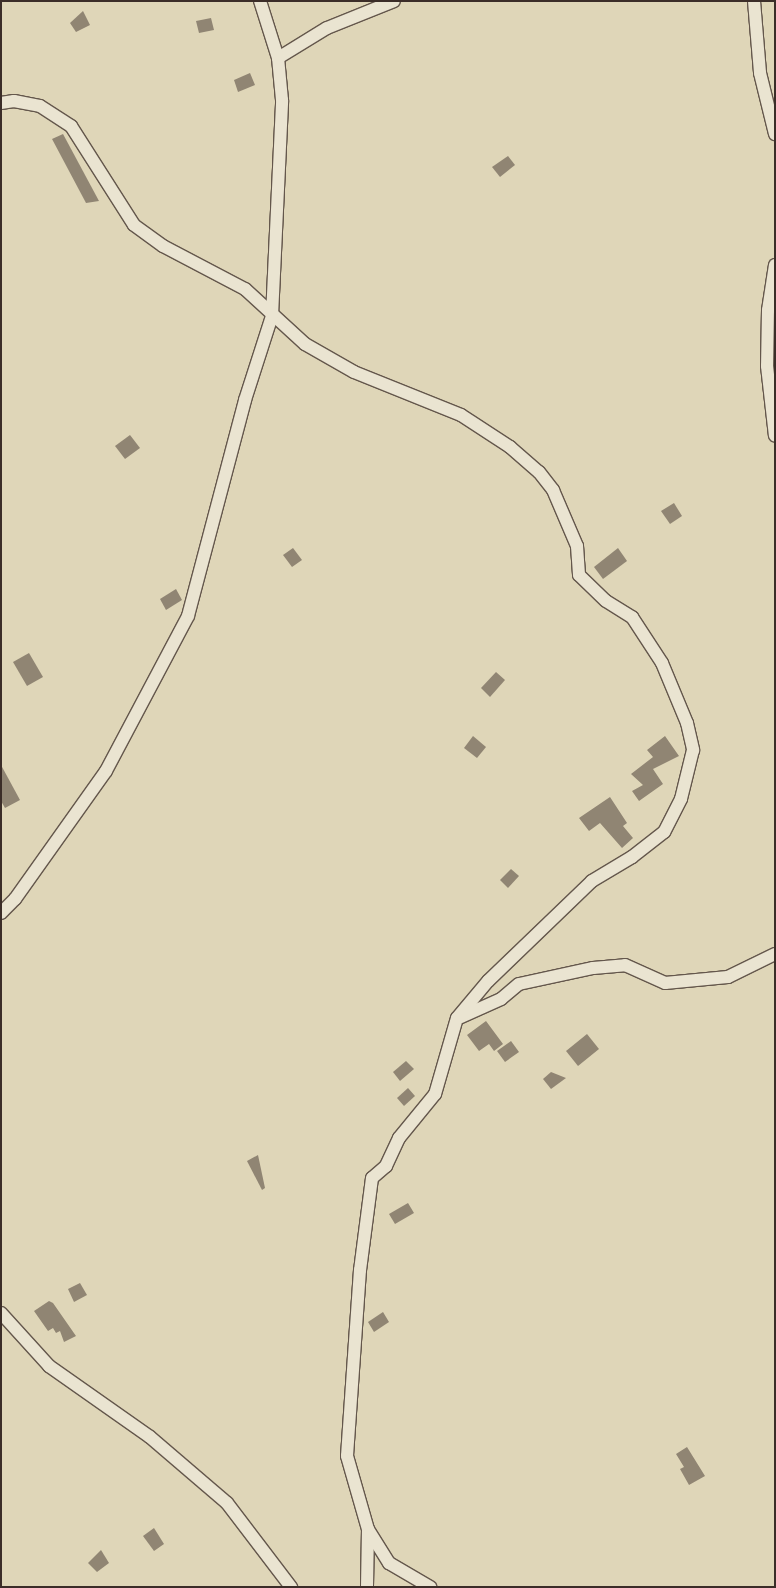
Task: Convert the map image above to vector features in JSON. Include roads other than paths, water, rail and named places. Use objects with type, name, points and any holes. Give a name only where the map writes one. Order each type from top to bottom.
[{"type":"street","points":[[1,913],[15,899],[106,771],[188,616],[245,400],[272,316],[282,100],[278,58],[260,1]]},
{"type":"street","points":[[278,58],[327,28],[394,1]]},
{"type":"street","points":[[754,1],[760,72],[775,134]]},
{"type":"street","points":[[1,103],[30,104],[56,114],[72,126],[134,225],[163,246],[245,289],[272,316],[305,344],[354,372],[461,415],[510,447],[539,472],[553,490],[577,546],[579,575],[606,601],[632,617],[662,663],[687,723],[693,750],[681,799],[664,832],[640,852],[592,881],[488,981],[457,1018],[435,1094],[399,1138],[386,1166],[372,1178],[360,1270],[347,1456],[368,1529],[389,1563],[430,1587]]},
{"type":"street","points":[[775,265],[768,310],[767,366],[774,411],[775,436]]},
{"type":"street","points":[[457,1018],[501,998],[519,984],[593,968],[625,965],[665,983],[728,977],[775,954]]},
{"type":"street","points":[[1,1313],[49,1366],[150,1436],[227,1503],[291,1587]]},
{"type":"street","points":[[367,1587],[368,1529]]}]
